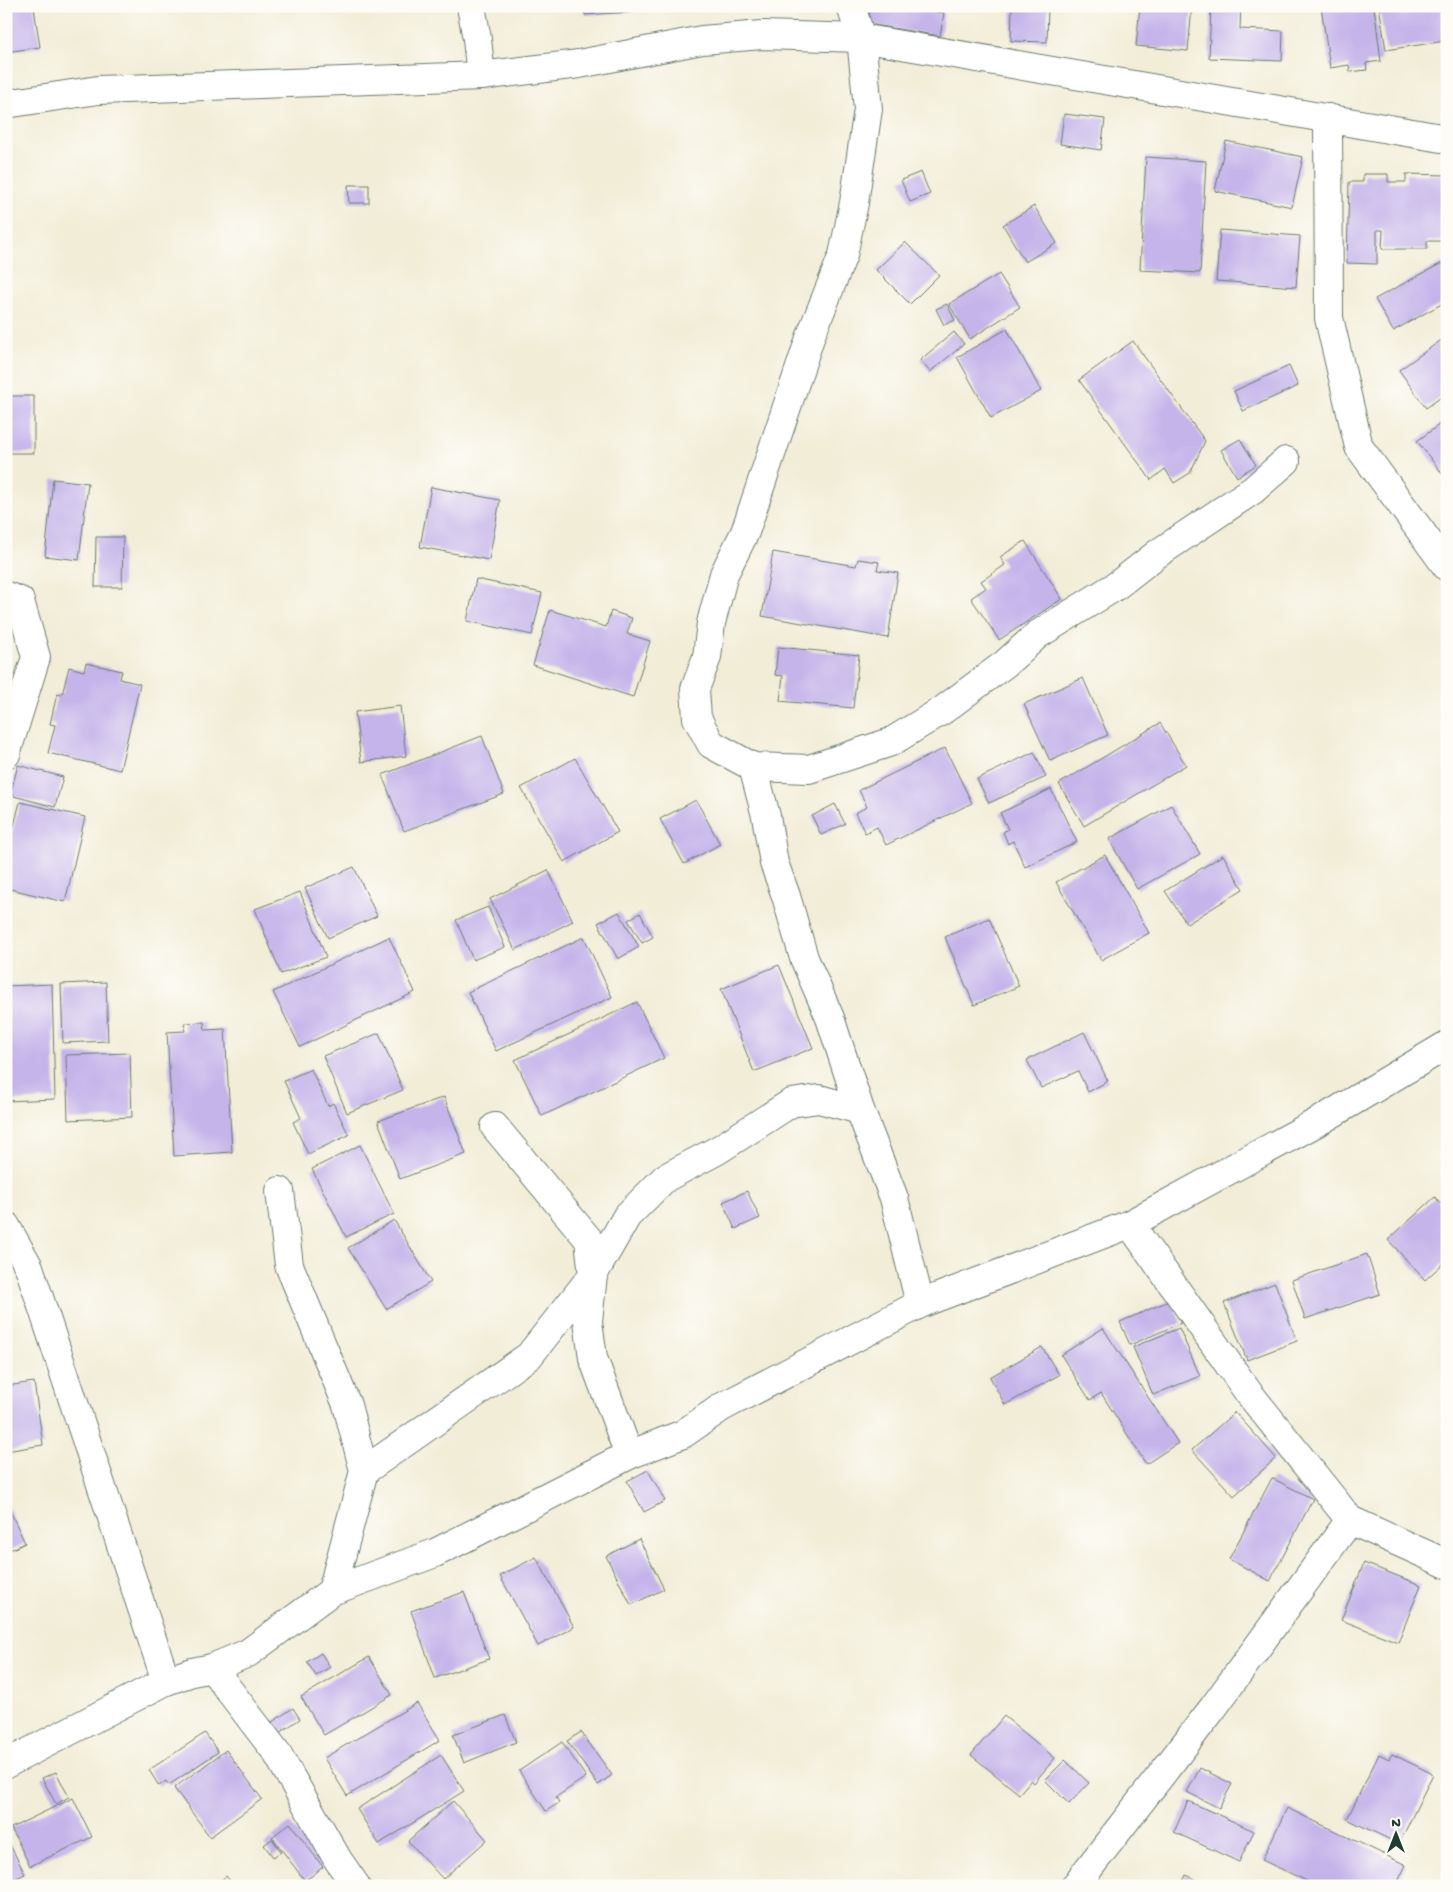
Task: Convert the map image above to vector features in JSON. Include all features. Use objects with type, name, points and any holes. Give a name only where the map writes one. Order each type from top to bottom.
[{"type":"street","points":[[471,6],[481,76]]},
{"type":"street","points":[[851,6],[861,38],[868,109],[854,203],[843,255],[811,335],[745,532],[724,574],[711,623],[707,657],[695,689],[697,718],[711,744],[753,767],[809,769],[891,742],[943,710],[998,669],[1037,636],[1116,586],[1156,554],[1253,490],[1286,461]]},
{"type":"street","points":[[6,104],[98,90],[481,76],[579,64],[702,40],[762,35],[861,38],[1447,139]]},
{"type":"street","points":[[1328,118],[1329,318],[1359,447],[1447,567]]},
{"type":"street","points":[[6,596],[20,601],[36,657],[6,754]]},
{"type":"street","points":[[753,767],[766,816],[774,863],[786,896],[804,958],[830,1018],[860,1110],[894,1198],[920,1304]]},
{"type":"street","points":[[6,1764],[166,1681],[192,1672],[212,1668],[248,1653],[332,1592],[435,1553],[629,1455],[683,1434],[722,1407],[920,1304],[1130,1224],[1323,1119],[1447,1045]]},
{"type":"street","points":[[364,1471],[529,1356],[593,1275],[627,1216],[665,1178],[718,1150],[791,1103],[819,1099],[860,1110]]},
{"type":"street","points":[[495,1127],[589,1240],[593,1275],[588,1321],[593,1358],[629,1455]]},
{"type":"street","points":[[280,1191],[289,1265],[347,1405],[364,1471],[332,1592]]},
{"type":"street","points":[[1130,1224],[1248,1392],[1350,1520],[1447,1564]]},
{"type":"street","points":[[6,1226],[29,1267],[166,1681]]},
{"type":"street","points":[[1075,1886],[1213,1708],[1350,1520]]},
{"type":"street","points":[[212,1668],[278,1753],[338,1860],[356,1886]]},
{"type":"building","points":[[6,6],[40,6],[34,8],[40,47],[6,52]]},
{"type":"building","points":[[584,6],[632,6],[632,12],[585,15]]},
{"type":"building","points":[[871,6],[903,6],[944,13],[940,36],[868,24]]},
{"type":"building","points":[[1012,6],[1048,6],[1047,42],[1011,41]]},
{"type":"building","points":[[1140,6],[1192,6],[1188,51],[1136,46]]},
{"type":"building","points":[[1211,6],[1241,6],[1240,29],[1283,31],[1282,61],[1209,58]]},
{"type":"building","points":[[1321,6],[1374,6],[1381,61],[1366,63],[1367,70],[1350,72],[1349,65],[1330,68]]},
{"type":"building","points":[[1379,6],[1447,6],[1447,12],[1441,13],[1445,41],[1386,50]]},
{"type":"building","points":[[1064,114],[1105,119],[1101,150],[1060,144]]},
{"type":"building","points":[[1226,141],[1303,157],[1292,207],[1215,191]]},
{"type":"building","points":[[1146,157],[1206,161],[1200,273],[1140,270]]},
{"type":"building","points":[[921,172],[930,194],[910,202],[901,180]]},
{"type":"building","points":[[1363,174],[1388,174],[1388,182],[1406,182],[1406,174],[1447,175],[1447,241],[1427,241],[1427,249],[1382,249],[1383,230],[1377,230],[1377,264],[1347,263],[1349,182],[1363,182]]},
{"type":"building","points":[[348,185],[369,185],[369,203],[349,203]]},
{"type":"building","points":[[1034,206],[1057,243],[1025,262],[1003,225]]},
{"type":"building","points":[[1220,230],[1300,236],[1296,287],[1216,281]]},
{"type":"building","points":[[905,242],[939,275],[910,304],[876,270]]},
{"type":"building","points":[[1442,263],[1447,272],[1447,301],[1393,331],[1375,299]]},
{"type":"building","points":[[999,274],[1020,307],[970,339],[949,304]]},
{"type":"building","points":[[947,304],[955,320],[944,325],[936,309]]},
{"type":"building","points":[[1007,329],[1041,391],[991,418],[957,357]]},
{"type":"building","points":[[954,332],[964,344],[930,372],[920,360]]},
{"type":"building","points":[[1447,336],[1447,393],[1426,408],[1399,370]]},
{"type":"building","points":[[1133,341],[1205,441],[1190,473],[1174,483],[1165,469],[1151,480],[1079,380]]},
{"type":"building","points":[[1289,366],[1298,386],[1243,411],[1234,391]]},
{"type":"building","points":[[6,396],[34,396],[34,453],[6,453]]},
{"type":"building","points":[[1447,419],[1447,480],[1417,441]]},
{"type":"building","points":[[1240,439],[1256,465],[1237,477],[1221,450]]},
{"type":"building","points":[[53,479],[88,483],[79,560],[45,556]]},
{"type":"building","points":[[431,487],[500,500],[489,560],[420,547]]},
{"type":"building","points":[[96,537],[123,537],[122,587],[95,587]]},
{"type":"building","points":[[1025,541],[1062,599],[999,640],[971,598],[986,588],[981,581],[1005,565],[1000,557]]},
{"type":"building","points":[[773,552],[856,566],[858,559],[879,562],[877,570],[898,573],[888,638],[762,616]]},
{"type":"building","points":[[476,579],[542,593],[532,635],[467,621]]},
{"type":"building","points":[[550,610],[606,627],[611,611],[632,618],[627,634],[650,641],[633,697],[533,665]]},
{"type":"building","points":[[778,647],[859,655],[853,708],[780,701],[783,676],[775,675]]},
{"type":"building","points":[[86,663],[122,671],[120,679],[140,684],[120,770],[48,753],[55,725],[50,724],[57,694],[62,695],[69,667],[84,671]]},
{"type":"building","points":[[1083,678],[1108,735],[1050,761],[1024,704]]},
{"type":"building","points":[[400,706],[406,756],[361,762],[355,712]]},
{"type":"building","points":[[1160,723],[1186,765],[1084,826],[1059,784]]},
{"type":"building","points":[[482,736],[504,794],[404,831],[382,775]]},
{"type":"building","points":[[945,748],[972,803],[886,845],[877,827],[865,833],[855,813],[867,807],[859,790]]},
{"type":"building","points":[[1034,752],[1046,777],[989,803],[977,779]]},
{"type":"building","points":[[575,758],[618,832],[564,862],[521,788]]},
{"type":"building","points":[[18,765],[63,777],[55,807],[10,795]]},
{"type":"building","points":[[1051,789],[1077,842],[1025,867],[1013,841],[1008,844],[1003,832],[1008,829],[1000,813]]},
{"type":"building","points":[[696,800],[720,844],[684,864],[660,819]]},
{"type":"building","points":[[20,802],[85,817],[65,902],[6,888],[6,857]]},
{"type":"building","points":[[835,804],[845,824],[821,835],[812,816]]},
{"type":"building","points":[[1171,805],[1200,854],[1137,889],[1109,839]]},
{"type":"building","points":[[1105,855],[1149,933],[1101,960],[1056,882]]},
{"type":"building","points":[[1223,855],[1243,889],[1187,924],[1165,891]]},
{"type":"building","points":[[354,867],[377,916],[328,938],[305,888]]},
{"type":"building","points":[[548,870],[573,921],[515,950],[490,899]]},
{"type":"building","points":[[300,892],[326,957],[281,974],[255,909]]},
{"type":"building","points":[[488,907],[505,947],[473,960],[456,920]]},
{"type":"building","points":[[619,912],[639,947],[618,959],[598,923]]},
{"type":"building","points":[[640,913],[653,937],[642,943],[628,920]]},
{"type":"building","points":[[989,918],[1019,986],[974,1005],[945,937]]},
{"type":"building","points":[[389,937],[415,992],[300,1047],[273,992]]},
{"type":"building","points":[[584,937],[612,997],[496,1051],[468,992]]},
{"type":"building","points":[[779,965],[813,1048],[754,1072],[721,989]]},
{"type":"building","points":[[106,982],[108,1041],[63,1043],[61,984]]},
{"type":"building","points":[[52,984],[55,1099],[6,1101],[6,986]]},
{"type":"building","points":[[637,1002],[664,1058],[542,1116],[515,1060]]},
{"type":"building","points":[[204,1022],[205,1030],[225,1029],[232,1152],[174,1156],[167,1032],[185,1031],[184,1023]]},
{"type":"building","points":[[1084,1032],[1108,1081],[1088,1092],[1078,1071],[1041,1088],[1027,1060]]},
{"type":"building","points":[[379,1033],[403,1090],[347,1113],[323,1056]]},
{"type":"building","points":[[130,1053],[132,1117],[68,1120],[66,1055]]},
{"type":"building","points":[[311,1069],[328,1106],[333,1103],[349,1135],[308,1154],[293,1122],[301,1118],[284,1081]]},
{"type":"building","points":[[444,1097],[466,1154],[400,1179],[378,1121]]},
{"type":"building","points":[[360,1145],[394,1214],[346,1237],[312,1169]]},
{"type":"building","points":[[747,1191],[760,1218],[735,1229],[723,1202]]},
{"type":"building","points":[[1435,1197],[1447,1210],[1447,1260],[1425,1280],[1388,1240]]},
{"type":"building","points":[[394,1220],[431,1282],[386,1309],[348,1248]]},
{"type":"building","points":[[1367,1254],[1380,1294],[1305,1319],[1292,1280]]},
{"type":"building","points":[[1275,1283],[1297,1341],[1247,1360],[1224,1303]]},
{"type":"building","points":[[1171,1300],[1181,1323],[1130,1345],[1120,1322]]},
{"type":"building","points":[[1103,1328],[1178,1443],[1146,1464],[1101,1393],[1090,1400],[1061,1355]]},
{"type":"building","points":[[1179,1328],[1200,1376],[1153,1395],[1133,1347]]},
{"type":"building","points":[[1042,1347],[1059,1375],[1005,1405],[990,1377]]},
{"type":"building","points":[[34,1382],[43,1445],[6,1451],[6,1386]]},
{"type":"building","points":[[1235,1412],[1276,1458],[1234,1496],[1192,1450]]},
{"type":"building","points":[[648,1470],[665,1501],[644,1512],[627,1481]]},
{"type":"building","points":[[1272,1478],[1313,1499],[1270,1581],[1229,1559]]},
{"type":"building","points":[[6,1502],[25,1543],[6,1552]]},
{"type":"building","points":[[639,1539],[664,1589],[631,1605],[606,1556]]},
{"type":"building","points":[[536,1557],[574,1627],[538,1646],[500,1576]]},
{"type":"building","points":[[1364,1563],[1421,1585],[1398,1642],[1341,1620]]},
{"type":"building","points":[[464,1592],[489,1659],[435,1678],[411,1611]]},
{"type":"building","points":[[321,1653],[330,1667],[316,1676],[307,1662]]},
{"type":"building","points":[[369,1657],[392,1695],[324,1735],[301,1697]]},
{"type":"building","points":[[417,1703],[440,1740],[347,1796],[324,1758]]},
{"type":"building","points":[[293,1708],[300,1719],[276,1735],[269,1724]]},
{"type":"building","points":[[505,1715],[516,1742],[464,1763],[453,1735]]},
{"type":"building","points":[[1004,1716],[1055,1758],[1034,1783],[1031,1780],[1019,1794],[971,1755]]},
{"type":"building","points":[[581,1732],[612,1775],[598,1785],[567,1741]]},
{"type":"building","points":[[205,1733],[218,1752],[169,1785],[166,1781],[159,1786],[149,1770]]},
{"type":"building","points":[[562,1742],[586,1777],[556,1797],[559,1803],[546,1811],[519,1771]]},
{"type":"building","points":[[226,1750],[262,1799],[210,1837],[174,1788]]},
{"type":"building","points":[[1379,1754],[1389,1759],[1392,1754],[1433,1774],[1399,1844],[1347,1819]]},
{"type":"building","points":[[441,1755],[464,1791],[379,1844],[357,1809]]},
{"type":"building","points":[[1065,1760],[1089,1783],[1069,1804],[1045,1780]]},
{"type":"building","points":[[1200,1768],[1232,1784],[1219,1808],[1187,1792]]},
{"type":"building","points":[[56,1772],[69,1797],[56,1804],[42,1778]]},
{"type":"building","points":[[73,1798],[92,1837],[30,1866],[11,1828]]},
{"type":"building","points":[[453,1801],[487,1840],[443,1879],[408,1841]]},
{"type":"building","points":[[1188,1801],[1254,1831],[1239,1862],[1174,1832]]},
{"type":"building","points":[[1287,1808],[1406,1865],[1396,1886],[1309,1886],[1311,1883],[1262,1860]]},
{"type":"building","points":[[290,1823],[323,1867],[305,1881],[272,1837]]},
{"type":"building","points":[[6,1837],[25,1874],[6,1883]]},
{"type":"building","points":[[272,1839],[281,1852],[273,1857],[264,1845]]},
{"type":"building","points":[[1186,1875],[1210,1886],[1181,1886]]},
{"type":"building","points":[[226,1876],[234,1886],[215,1886]]}]
